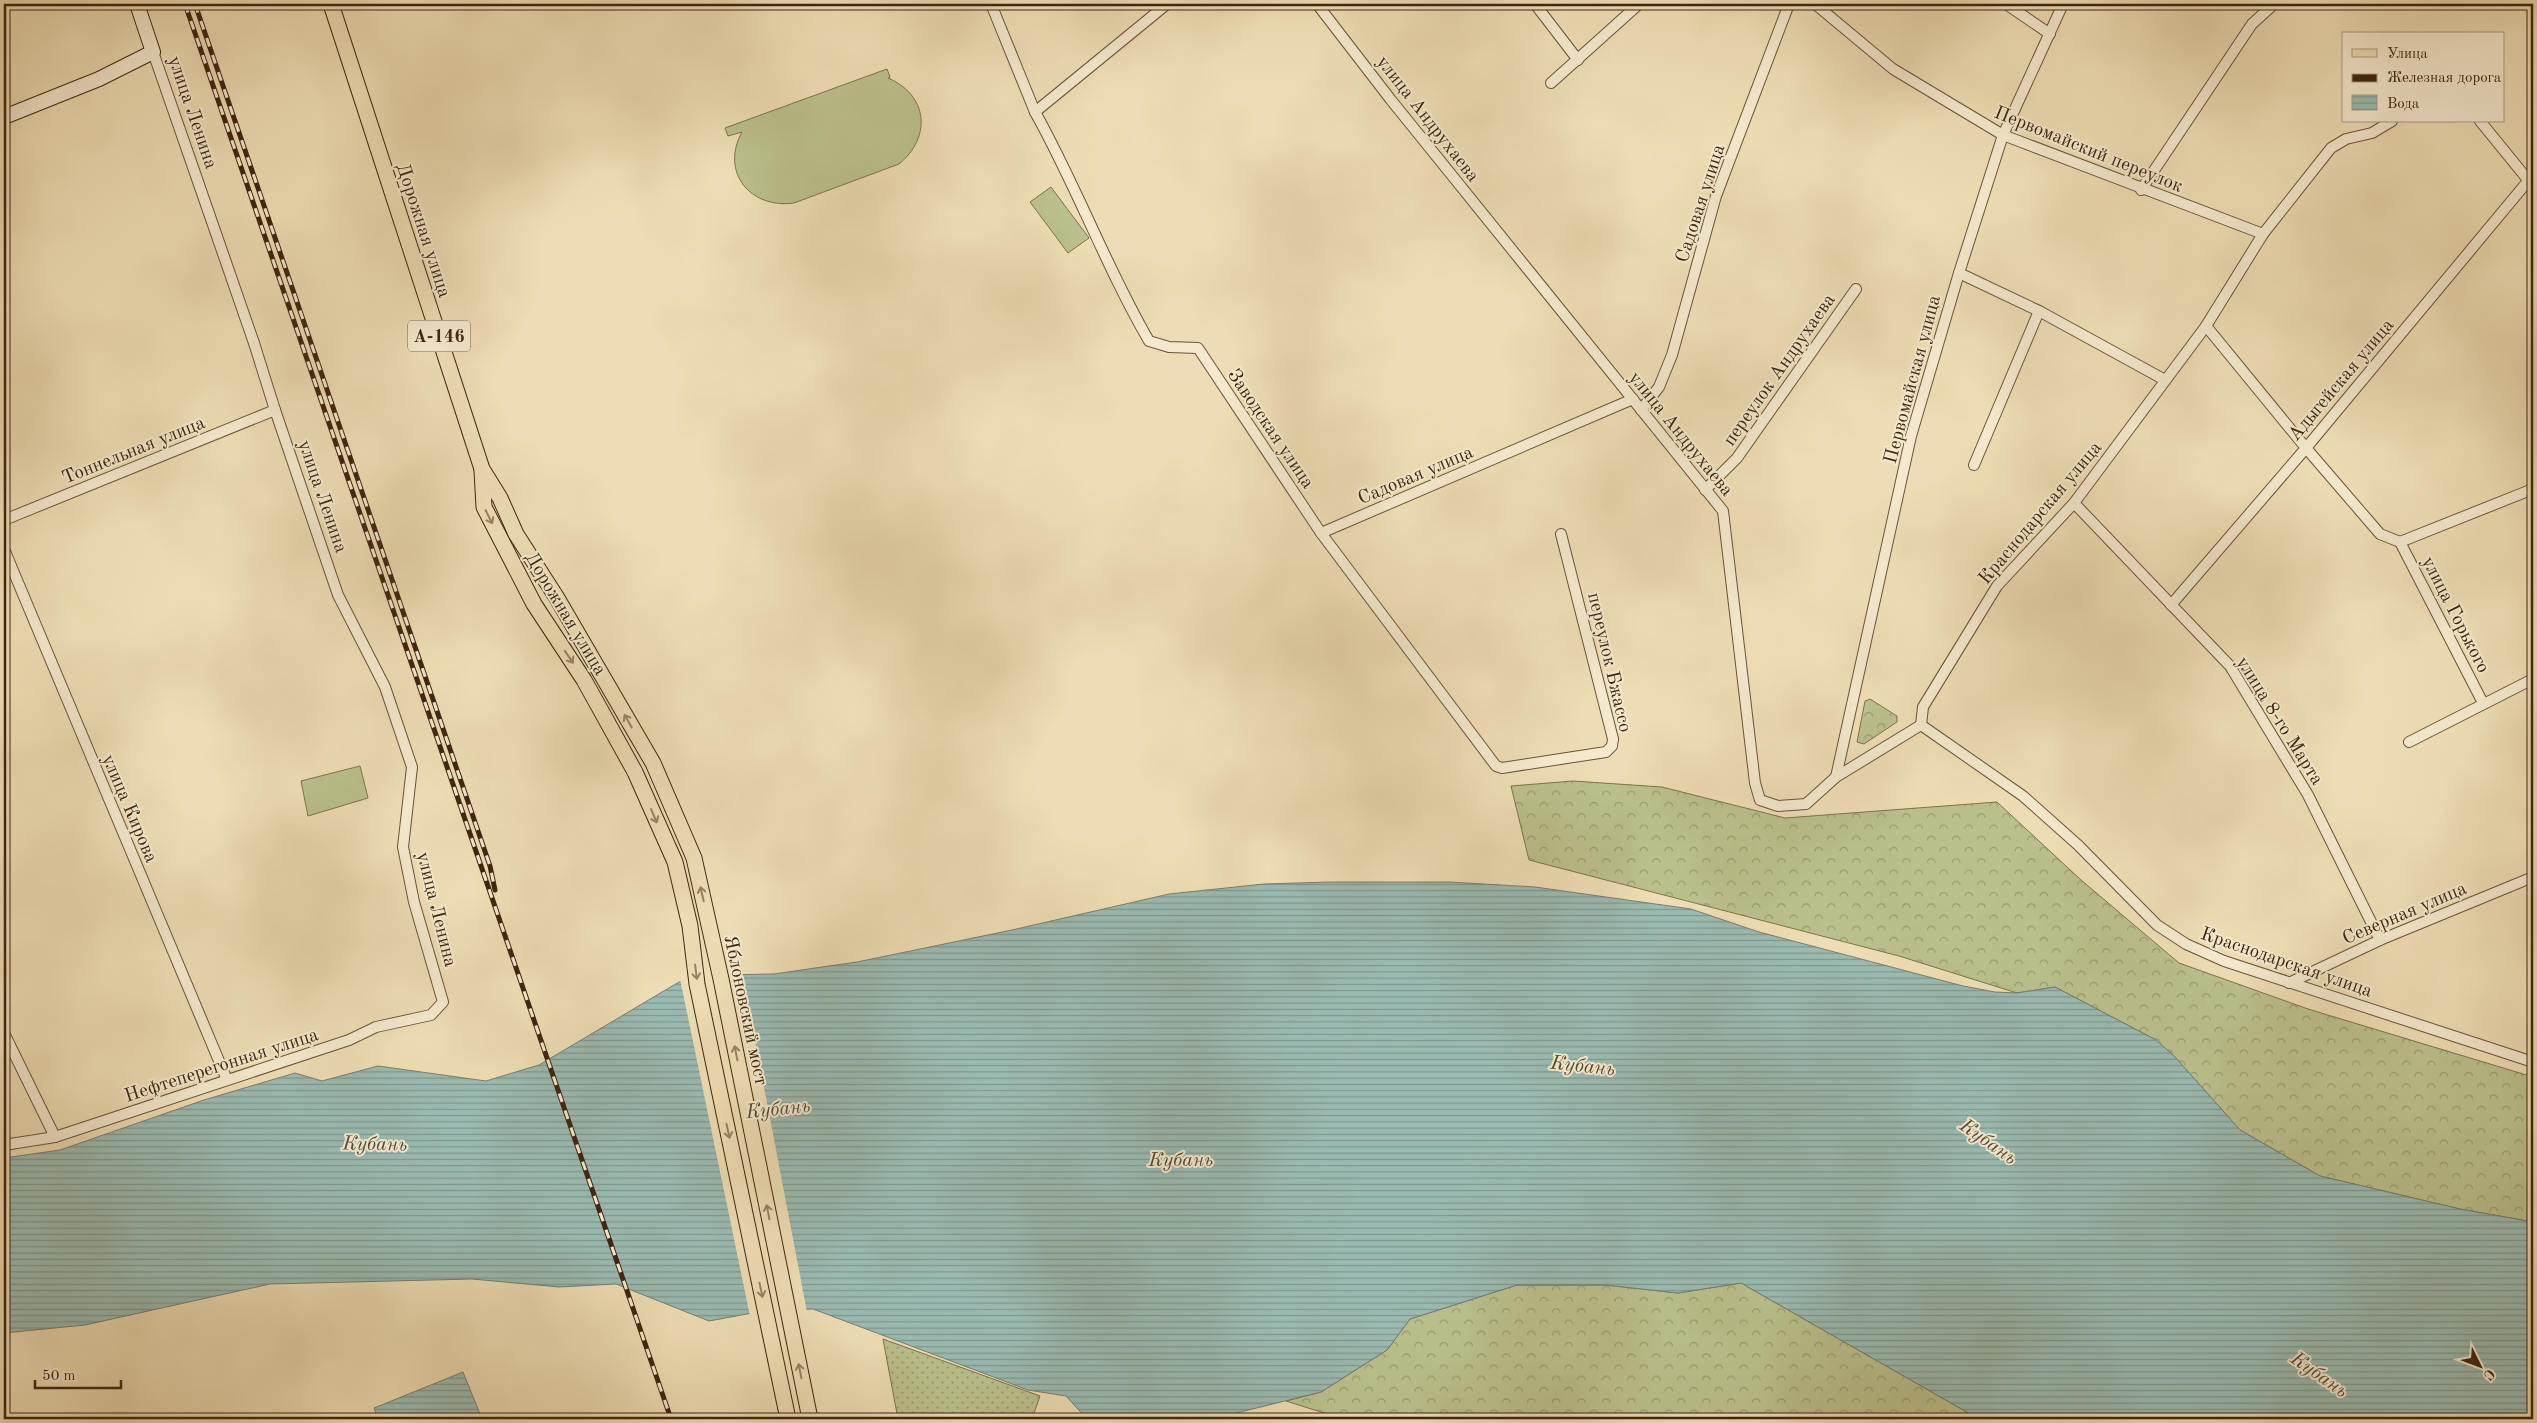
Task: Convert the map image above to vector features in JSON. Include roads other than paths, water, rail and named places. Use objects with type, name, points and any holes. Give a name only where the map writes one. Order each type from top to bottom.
[{"type":"main road","name":"Дорожная улица","points":[[331,4],[482,469],[500,498],[516,534],[557,598],[653,763]]},
{"type":"main road","name":"Дорожная улица","points":[[482,469],[484,507],[534,604],[584,680],[635,772]]},
{"type":"main road","name":"Яблоновский мост","points":[[653,763],[694,858],[721,979],[810,1419]]},
{"type":"main road","name":"Яблоновский мост","points":[[635,772],[675,862],[688,917],[697,984],[788,1419]]},
{"type":"street","name":"улица Ленина","points":[[137,4],[254,343],[338,595],[385,687],[412,766],[403,847],[414,902],[443,1002]]},
{"type":"street","name":"Заводская улица","points":[[990,4],[1036,112],[1062,161],[1122,296],[1149,340],[1169,347],[1198,348],[1321,533],[1496,766],[1502,768]]},
{"type":"street","points":[[1036,112],[1167,4]]},
{"type":"street","name":"улица Андрухаева","points":[[1318,4],[1391,100],[1723,511],[1755,783],[1760,800],[1778,806],[1806,804],[1836,777],[1921,725]]},
{"type":"street","points":[[1534,4],[1578,60]]},
{"type":"street","points":[[1551,83],[1639,4]]},
{"type":"street","name":"Садовая улица","points":[[1641,410],[1659,387],[1672,355],[1716,196],[1789,4]]},
{"type":"street","name":"Первомайский переулок","points":[[1816,4],[1893,69],[2003,136],[2141,190],[2263,234]]},
{"type":"street","points":[[2006,4],[2050,34]]},
{"type":"street","name":"Первомайская улица","points":[[1836,777],[1911,436],[1959,274],[2003,136],[2063,4]]},
{"type":"street","points":[[2141,190],[2252,24],[2274,4]]},
{"type":"street","points":[[4,117],[99,79],[154,52]]},
{"type":"street","name":"Краснодарская улица","points":[[2390,122],[2372,133],[2346,138],[2331,148],[2263,234],[2206,326],[2074,503],[1997,586],[1924,707],[1921,725],[2023,796],[2078,845],[2157,925],[2186,944],[2224,961],[2533,1062]]},
{"type":"street","points":[[2481,122],[2531,180]]},
{"type":"street","name":"Адыгейская улица","points":[[2171,605],[2306,448],[2531,180]]},
{"type":"street","points":[[1959,274],[2038,311],[2165,380]]},
{"type":"street","name":"переулок Андрухаева","points":[[1705,490],[1737,458],[1856,289]]},
{"type":"street","points":[[1974,465],[2038,311]]},
{"type":"street","points":[[2206,326],[2306,448],[2380,534],[2400,542],[2533,489]]},
{"type":"street","name":"Садовая улица","points":[[1321,533],[1633,400]]},
{"type":"street","name":"Тоннельная улица","points":[[4,520],[275,410]]},
{"type":"street","name":"улица 8-го Марта","points":[[2074,503],[2230,666],[2308,795],[2380,940]]},
{"type":"street","name":"переулок Бжассо","points":[[1502,768],[1606,752],[1612,746],[1613,739],[1561,534]]},
{"type":"street","name":"улица Горького","points":[[2400,542],[2483,703]]},
{"type":"street","name":"улица Кирова","points":[[4,550],[227,1080]]},
{"type":"street","name":"улица Горького","points":[[2409,742],[2483,703],[2533,680]]},
{"type":"street","name":"Северная улица","points":[[2289,983],[2380,940],[2533,877]]},
{"type":"street","name":"Нефтеперегонная улица","points":[[4,1145],[55,1137],[350,1040],[376,1027],[431,1015],[443,1002]]},
{"type":"street","points":[[4,1033],[55,1137]]},
{"type":"water","name":"Кубань","points":[[1449,882],[1535,887],[1691,909],[1759,932],[1963,986],[1995,992],[2017,993],[2055,987],[2156,1040],[2174,1056],[2240,1130],[2320,1176],[2460,1209],[2533,1222],[2533,1419],[1979,1419],[1741,1283],[1678,1293],[1605,1285],[1517,1285],[1410,1319],[1387,1350],[1321,1392],[1212,1419],[1087,1419],[1066,1396],[1028,1390],[813,1309],[763,1311],[709,1321],[616,1284],[559,1287],[472,1279],[270,1284],[85,1325],[4,1333],[4,1158],[60,1150],[204,1100],[295,1073],[322,1081],[378,1066],[486,1081],[539,1065],[679,982],[719,975],[774,974],[857,962],[1012,930],[1169,894],[1264,884]]},
{"type":"water","points":[[463,1372],[482,1419],[378,1419],[374,1408]]},
{"type":"railway","points":[[185,4],[671,1419]]},
{"type":"railway","points":[[195,4],[490,866],[495,890]]}]
